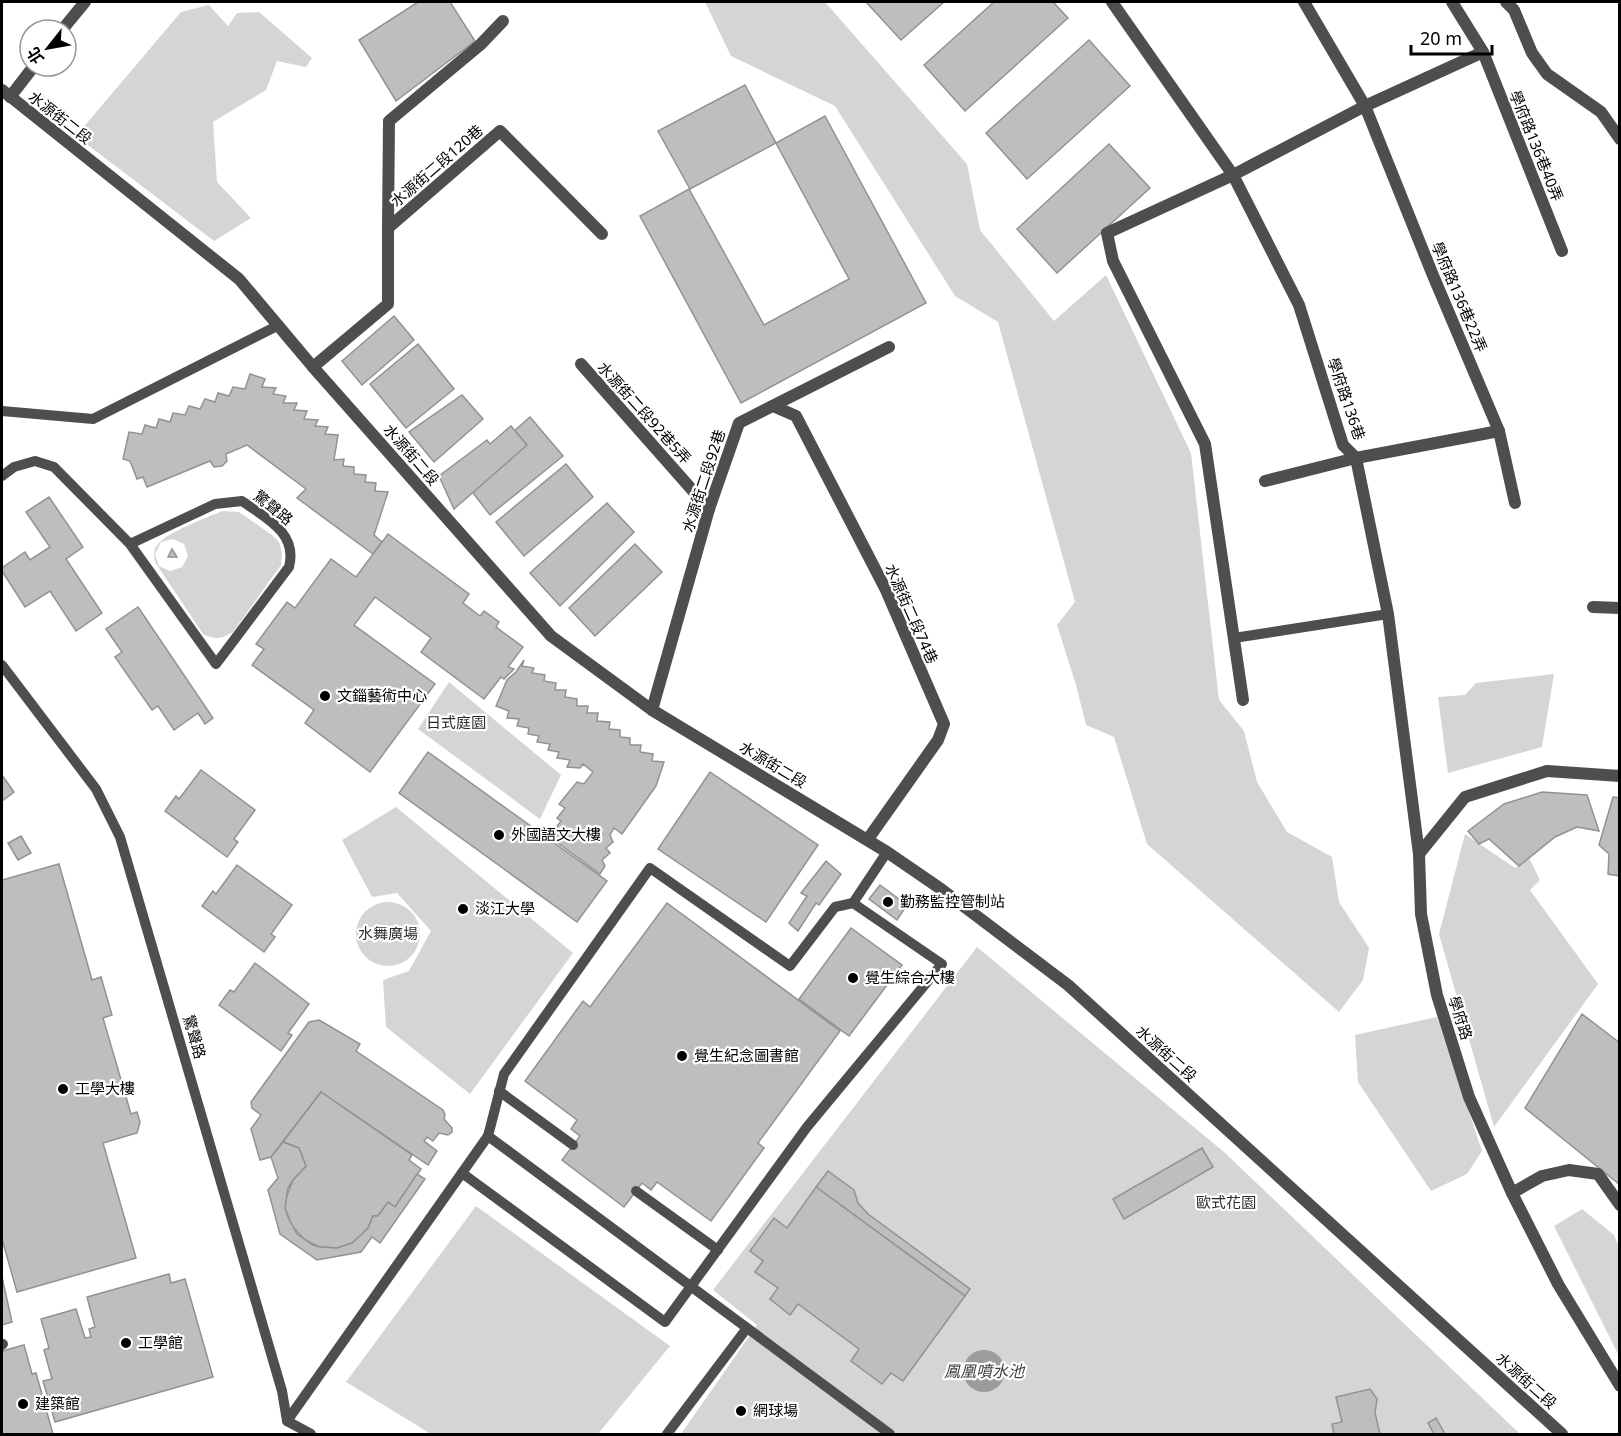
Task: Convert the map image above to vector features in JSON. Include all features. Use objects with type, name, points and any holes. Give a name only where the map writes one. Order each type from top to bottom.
[{"type":"street","points":[[72,18],[85,2]]},
{"type":"street","name":"學府路136巷","points":[[1112,2],[1233,175],[1299,305],[1343,445],[1356,458],[1388,614],[1419,854]]},
{"type":"street","name":"學府路136巷22弄","points":[[1304,2],[1365,106],[1499,431],[1515,503]]},
{"type":"street","name":"學府路136巷40弄","points":[[1452,2],[1482,52],[1562,251]]},
{"type":"street","points":[[1506,2],[1514,10],[1532,53],[1547,74],[1601,112],[1620,139]]},
{"type":"street","points":[[388,228],[389,121],[480,45],[503,21]]},
{"type":"street","points":[[1243,700],[1205,444],[1113,261],[1107,233],[1233,175],[1365,106],[1482,52]]},
{"type":"street","points":[[6,94],[22,78]]},
{"type":"street","name":"水源街二段","points":[[6,94],[239,279],[551,636],[652,710],[868,839],[941,889],[1068,985],[1562,1434]]},
{"type":"street","name":"水源街二段120巷","points":[[313,366],[388,304],[388,228],[501,131],[602,234]]},
{"type":"street","name":"水源街二段92巷","points":[[652,710],[709,508],[739,423],[889,347]]},
{"type":"street","name":"水源街二段92巷5弄","points":[[581,364],[709,508]]},
{"type":"street","name":"水源街二段74巷","points":[[773,406],[795,416],[886,590],[944,724],[938,740],[868,839]]},
{"type":"street","points":[[1265,481],[1356,458],[1499,431]]},
{"type":"street","points":[[1593,606],[1620,608]]},
{"type":"street","points":[[1419,854],[1465,797],[1547,771],[1620,776]]},
{"type":"street","name":"學府路","points":[[1419,854],[1421,914],[1437,995],[1469,1097],[1512,1193],[1558,1284],[1620,1386]]},
{"type":"street","points":[[1512,1193],[1542,1176],[1569,1170],[1598,1174],[1620,1204]]},
{"type":"lane","points":[[2,411],[93,419],[279,325]]},
{"type":"lane","name":"驚聲路","points":[[2,476],[14,467],[35,461],[54,467],[130,544],[216,664],[289,567],[292,554],[289,541],[271,521],[242,501],[215,504],[130,544]]},
{"type":"lane","points":[[1234,638],[1388,614]]},
{"type":"lane","name":"驚聲路","points":[[2,665],[96,789],[120,837],[282,1391],[287,1421]]},
{"type":"lane","points":[[311,1434],[287,1421],[488,1136],[504,1074],[650,868],[790,966],[835,907],[853,903],[887,852]]},
{"type":"lane","points":[[462,1173],[665,1322],[807,1127],[942,964],[853,903]]},
{"type":"lane","points":[[499,1091],[573,1145]]},
{"type":"lane","points":[[488,1136],[890,1434]]},
{"type":"lane","points":[[636,1191],[718,1250]]},
{"type":"lane","points":[[667,1434],[747,1329]]},
{"type":"green space","points":[[705,2],[825,2],[967,164],[980,230],[1054,321],[1106,275],[1191,453],[1219,700],[1244,731],[1257,782],[1287,832],[1332,857],[1339,902],[1369,948],[1363,980],[1339,1012],[1147,844],[1114,737],[1086,725],[1057,625],[1075,602],[998,322],[955,296],[835,106],[731,56]]},
{"type":"green space","points":[[209,5],[228,26],[237,13],[259,12],[312,58],[306,67],[277,61],[266,90],[213,122],[217,182],[251,218],[214,241],[76,136],[181,12]]},
{"type":"green space","points":[[222,511],[239,512],[272,535],[279,542],[282,553],[281,565],[233,632],[218,638],[203,634],[155,562],[154,555],[156,546],[163,539]],"holes":[[[173,539],[184,544],[188,556],[182,567],[170,571],[159,566],[155,554],[161,542]]]},
{"type":"green space","points":[[1554,674],[1542,747],[1448,773],[1438,697],[1465,695],[1476,683]]},
{"type":"green space","name":"日式庭園","points":[[449,682],[561,775],[540,819],[418,729]]},
{"type":"green space","points":[[396,807],[573,953],[470,1094],[386,1027],[383,980],[409,971],[431,931],[397,893],[372,897],[342,840]]},
{"type":"green space","points":[[1465,834],[1515,868],[1529,858],[1540,880],[1530,890],[1598,984],[1494,1127],[1439,934]]},
{"type":"green space","name":"水舞廣場","points":[[382,902],[394,902],[411,911],[418,922],[420,934],[418,946],[411,957],[394,966],[382,966],[370,961],[361,952],[356,940],[356,928],[361,916],[370,907]]},
{"type":"green space","name":"歐式花園","points":[[977,947],[1224,1152],[1520,1434],[681,1434],[757,1325],[713,1290]]},
{"type":"green space","points":[[1437,1017],[1482,1151],[1467,1174],[1431,1191],[1358,1082],[1355,1035]]},
{"type":"green space","points":[[476,1206],[670,1346],[598,1434],[431,1434],[346,1382]]},
{"type":"green space","points":[[1582,1209],[1614,1235],[1619,1247],[1619,1356],[1554,1226]]},
{"type":"water","name":"鳳凰噴水池","points":[[984,1350],[999,1356],[1005,1371],[999,1386],[984,1392],[969,1386],[963,1371],[969,1356]]},
{"type":"building","points":[[418,2],[450,2],[475,41],[396,101],[359,40]]},
{"type":"building","points":[[866,2],[944,2],[901,40]]},
{"type":"building","points":[[994,2],[1053,2],[1068,18],[965,111],[924,65]]},
{"type":"building","points":[[1089,40],[1130,86],[1027,179],[986,133]]},
{"type":"building","points":[[745,85],[776,143],[690,189],[658,131]]},
{"type":"building","points":[[825,116],[926,303],[741,403],[640,216],[689,189],[764,325],[849,279],[776,143]]},
{"type":"building","points":[[1109,144],[1150,188],[1057,273],[1017,229]]},
{"type":"building","points":[[394,316],[414,340],[362,385],[342,361]]},
{"type":"building","points":[[418,344],[454,389],[406,428],[370,384]]},
{"type":"building","points":[[250,374],[265,379],[262,387],[276,388],[273,394],[286,396],[283,403],[297,403],[294,410],[307,411],[304,419],[318,420],[315,426],[328,427],[325,434],[338,435],[334,460],[344,459],[343,466],[354,467],[354,474],[366,475],[365,482],[376,483],[375,491],[388,492],[374,535],[382,542],[373,554],[297,498],[306,489],[247,445],[226,454],[227,461],[222,466],[214,467],[210,461],[147,487],[143,477],[137,479],[130,461],[123,459],[129,432],[142,434],[145,425],[156,428],[159,419],[170,422],[173,413],[185,415],[189,406],[200,409],[205,399],[215,402],[218,393],[229,396],[233,387],[245,389]]},
{"type":"building","points":[[462,395],[483,419],[434,462],[409,432]]},
{"type":"building","points":[[530,417],[563,456],[490,515],[461,477]]},
{"type":"building","points":[[511,426],[527,445],[454,509],[439,476],[487,440],[490,444]]},
{"type":"building","points":[[566,464],[593,497],[524,556],[496,522]]},
{"type":"building","points":[[49,497],[83,547],[66,559],[102,613],[76,631],[50,591],[25,607],[2,571],[2,568],[25,552],[30,560],[50,547],[26,512]]},
{"type":"building","points":[[607,503],[634,532],[560,606],[530,573]]},
{"type":"building","points":[[388,534],[469,594],[463,603],[480,616],[484,611],[499,622],[496,627],[523,647],[508,667],[514,669],[504,679],[501,677],[484,699],[421,652],[431,638],[375,597],[354,625],[435,684],[370,772],[305,723],[314,710],[252,665],[264,649],[256,644],[287,602],[295,608],[331,559],[356,577]]},
{"type":"building","points":[[635,544],[662,572],[595,636],[569,608]]},
{"type":"building","points":[[172,549],[177,557],[168,557]]},
{"type":"building","points":[[138,607],[213,718],[205,724],[198,713],[174,730],[158,706],[152,710],[115,657],[122,652],[106,629]]},
{"type":"building","points":[[524,660],[522,666],[534,668],[532,673],[545,675],[544,681],[556,683],[555,690],[566,690],[565,697],[577,699],[577,706],[588,706],[587,713],[598,713],[597,721],[610,722],[609,729],[620,730],[620,737],[630,738],[630,745],[641,745],[640,752],[653,754],[652,761],[664,762],[656,786],[622,834],[614,828],[610,835],[613,842],[606,848],[610,853],[602,860],[605,866],[600,874],[554,840],[558,834],[554,830],[561,821],[557,818],[565,808],[559,804],[577,782],[584,784],[593,772],[583,764],[580,768],[567,767],[570,760],[557,758],[559,752],[548,750],[550,744],[537,742],[539,736],[528,734],[529,728],[517,726],[519,719],[507,718],[509,711],[496,706],[507,680]]},
{"type":"building","name":"外國語文大樓","points":[[428,752],[607,881],[577,922],[399,793]]},
{"type":"building","points":[[201,770],[255,810],[234,839],[238,842],[227,857],[165,811],[176,796],[179,799]]},
{"type":"building","points":[[710,772],[818,845],[766,922],[658,849]]},
{"type":"building","points":[[2,775],[14,792],[2,801]]},
{"type":"building","points":[[1542,792],[1587,795],[1599,831],[1577,827],[1555,837],[1519,866],[1489,839],[1479,844],[1468,831],[1504,804]]},
{"type":"building","points":[[1613,797],[1620,798],[1620,876],[1608,874],[1609,854],[1599,845]]},
{"type":"building","points":[[21,836],[31,853],[18,860],[8,843]]},
{"type":"building","points":[[826,861],[841,874],[819,905],[816,903],[798,931],[789,923],[807,896],[801,893]]},
{"type":"building","name":"工學大樓","points":[[59,864],[92,980],[101,977],[112,1015],[103,1018],[131,1114],[137,1112],[140,1122],[137,1133],[103,1143],[136,1258],[17,1292],[2,1239],[2,880]]},
{"type":"building","points":[[237,865],[292,905],[271,934],[275,937],[264,952],[202,906],[213,891],[216,894]]},
{"type":"building","name":"勤務監控管制站","points":[[880,885],[907,905],[897,920],[869,899]]},
{"type":"building","name":"覺生紀念圖書館","points":[[667,903],[840,1031],[758,1143],[764,1148],[711,1221],[657,1182],[651,1190],[642,1183],[624,1207],[562,1160],[580,1136],[571,1129],[577,1120],[525,1081],[583,1001],[590,1007]]},
{"type":"building","name":"覺生綜合大樓","points":[[851,928],[902,965],[849,1036],[799,999]]},
{"type":"building","points":[[255,963],[309,1004],[288,1033],[292,1035],[281,1051],[219,1005],[230,990],[234,992]]},
{"type":"building","points":[[1582,1014],[1620,1043],[1620,1185],[1525,1108]]},
{"type":"building","points":[[319,1020],[360,1044],[356,1051],[443,1110],[444,1119],[452,1128],[452,1132],[448,1135],[439,1133],[433,1141],[427,1137],[424,1141],[437,1151],[428,1165],[321,1092],[271,1157],[260,1160],[251,1129],[261,1115],[252,1108],[251,1102],[309,1022]]},
{"type":"building","points":[[321,1092],[412,1155],[409,1160],[421,1169],[395,1207],[388,1202],[378,1216],[373,1216],[368,1228],[359,1238],[337,1248],[320,1247],[305,1240],[292,1226],[285,1208],[293,1180],[306,1166],[299,1148],[283,1142]]},
{"type":"building","points":[[283,1142],[299,1148],[306,1166],[288,1188],[285,1208],[288,1217],[297,1234],[320,1247],[337,1248],[352,1243],[368,1228],[373,1216],[378,1216],[388,1202],[395,1207],[417,1174],[425,1179],[380,1243],[372,1237],[361,1252],[317,1260],[280,1234],[268,1190],[278,1178],[271,1157]]},
{"type":"building","points":[[1202,1148],[1213,1167],[1124,1219],[1113,1199]]},
{"type":"building","points":[[828,1171],[854,1190],[858,1203],[868,1214],[970,1289],[965,1296],[816,1187]]},
{"type":"building","points":[[816,1187],[965,1296],[903,1381],[891,1373],[882,1384],[867,1373],[851,1361],[859,1349],[798,1304],[790,1315],[770,1299],[778,1288],[755,1272],[763,1261],[750,1251],[774,1218],[787,1228]]},
{"type":"building","name":"工學館","points":[[169,1274],[171,1283],[185,1279],[213,1377],[55,1422],[43,1381],[52,1379],[44,1350],[49,1348],[41,1319],[76,1309],[85,1338],[91,1337],[89,1329],[95,1327],[87,1297]]},
{"type":"building","points":[[2,1277],[12,1322],[2,1325]]},
{"type":"building","name":"建築館","points":[[24,1345],[32,1374],[36,1373],[53,1434],[2,1434],[2,1351]]},
{"type":"building","points":[[1370,1389],[1377,1399],[1375,1413],[1380,1434],[1334,1434],[1332,1424],[1342,1422],[1336,1397]]},
{"type":"building","points":[[1436,1418],[1445,1434],[1434,1434],[1428,1423]]},
{"type":"place","name":"文錙藝術中心","points":[[325,696]]},
{"type":"place","name":"外國語文大樓","points":[[499,835]]},
{"type":"place","name":"勤務監控管制站","points":[[888,902]]},
{"type":"place","name":"淡江大學","points":[[463,909]]},
{"type":"place","name":"覺生綜合大樓","points":[[853,978]]},
{"type":"place","name":"覺生紀念圖書館","points":[[682,1056]]},
{"type":"place","name":"工學大樓","points":[[63,1089]]},
{"type":"place","name":"工學館","points":[[126,1343]]},
{"type":"place","name":"建築館","points":[[23,1404]]},
{"type":"place","name":"網球場","points":[[741,1411]]}]
